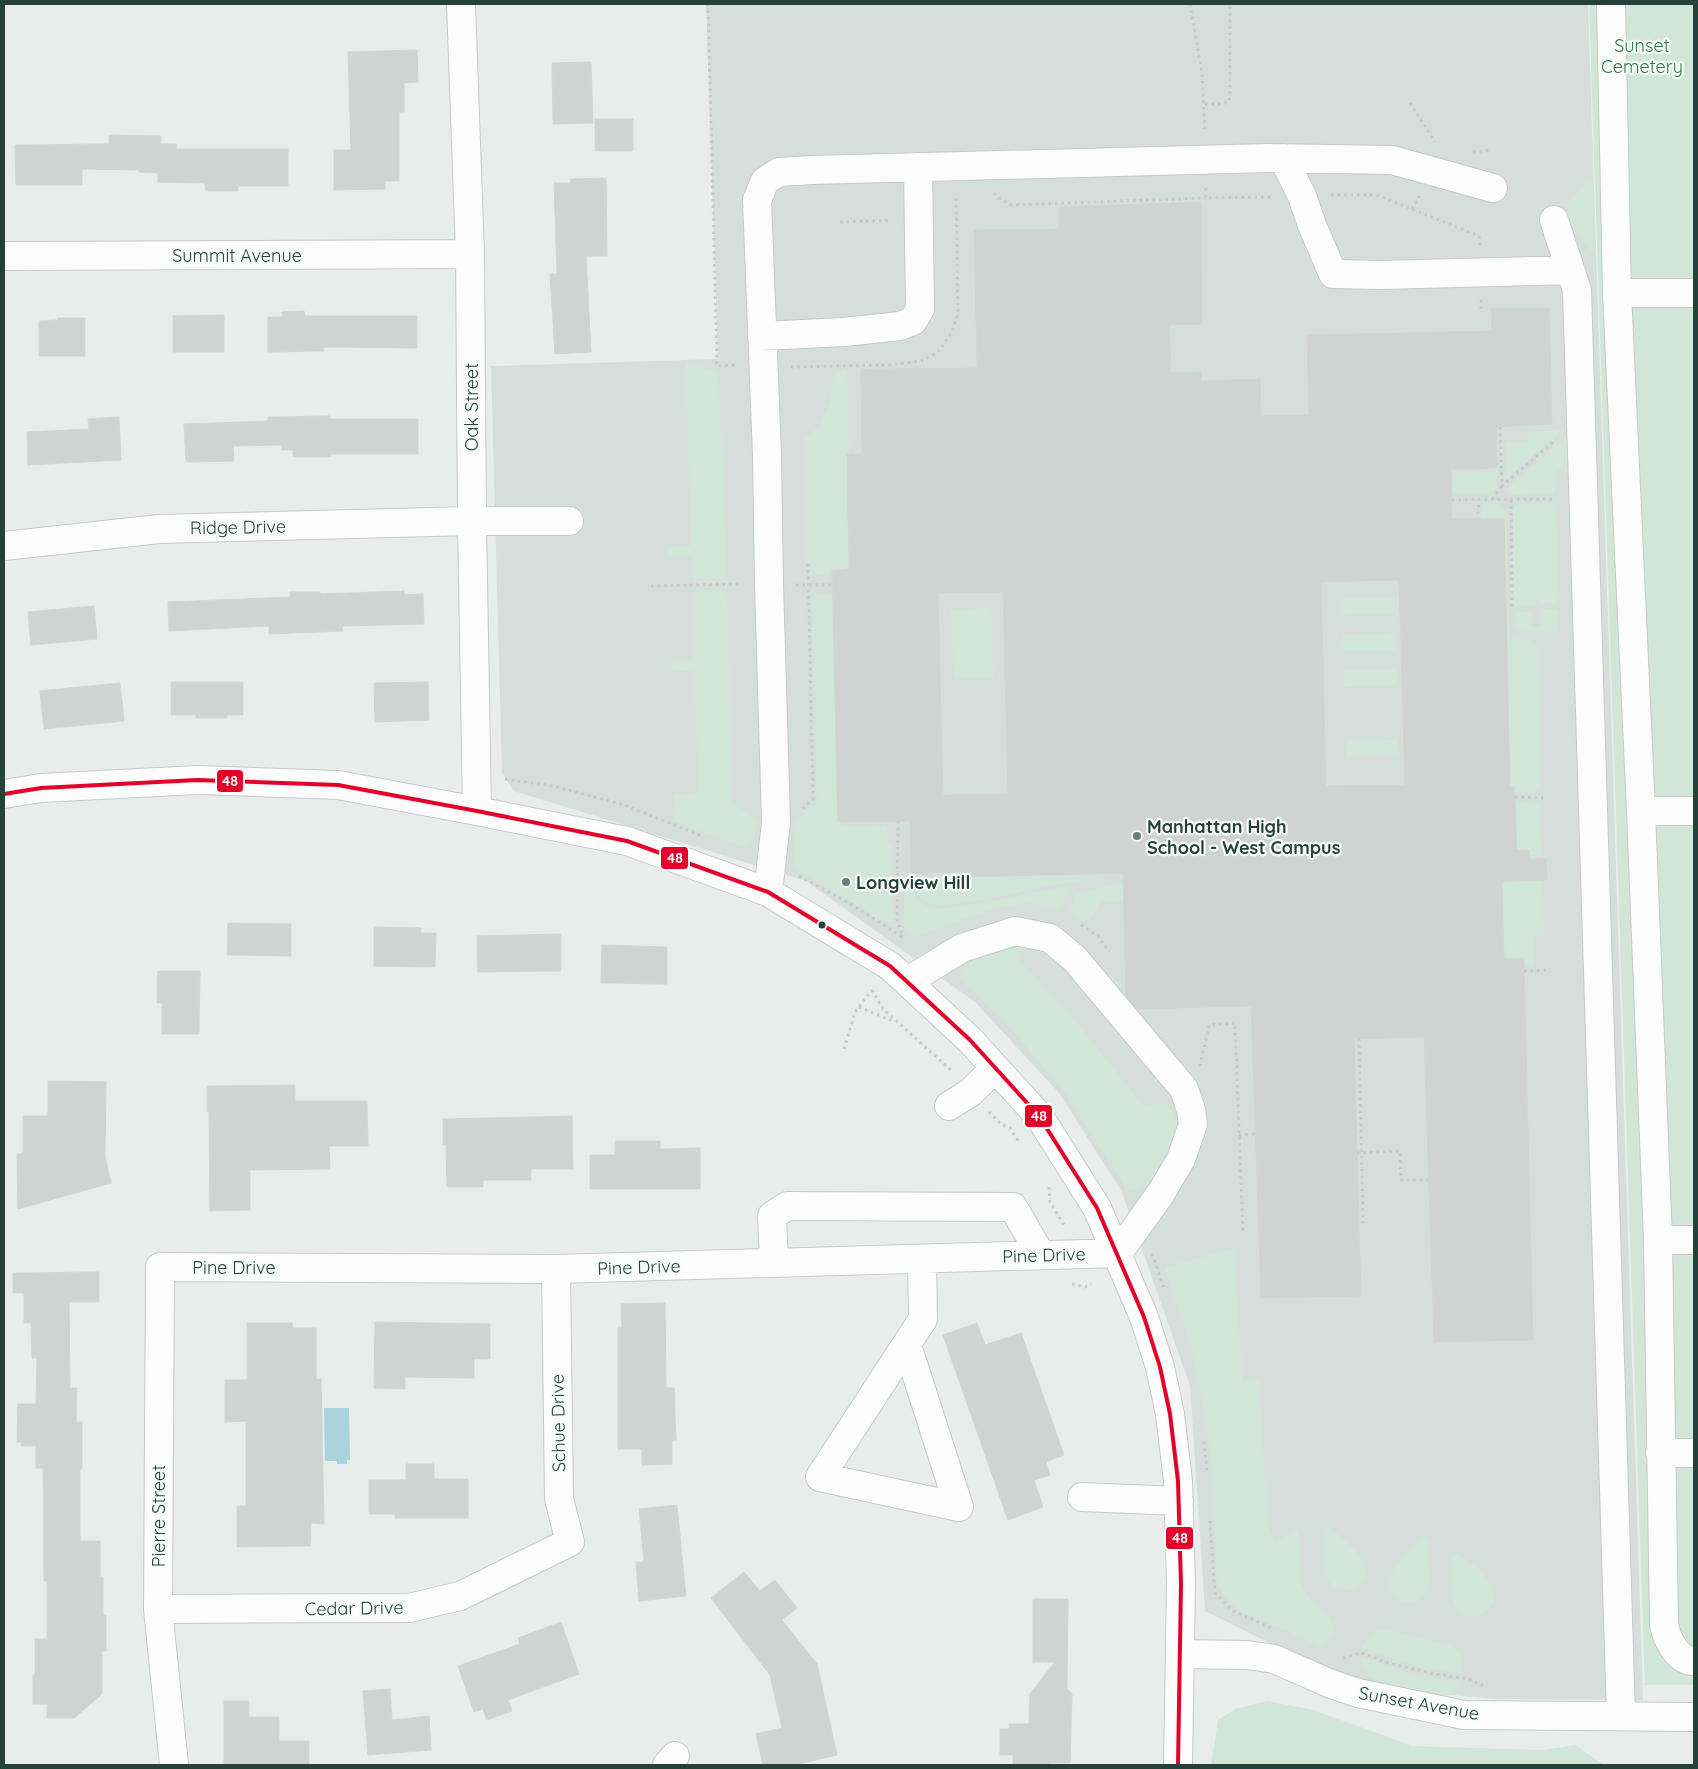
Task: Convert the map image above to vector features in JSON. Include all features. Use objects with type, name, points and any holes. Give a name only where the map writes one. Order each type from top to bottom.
[{"type":"street","name":"Oak Street","points":[[461,4],[470,254],[477,811]]},
{"type":"street","points":[[1611,4],[1617,293],[1641,811],[1658,1240],[1664,1625],[1667,1640],[1677,1652],[1690,1661],[1694,1661]]},
{"type":"street","points":[[768,892],[776,823],[764,366],[757,200],[765,182],[779,172],[812,170],[1283,158],[1392,160],[1494,188]]},
{"type":"street","points":[[1283,158],[1302,196],[1333,274],[1380,275],[1480,272],[1569,266]]},
{"type":"street","points":[[762,336],[844,332],[900,326],[913,320],[920,309],[918,167]]},
{"type":"street","points":[[1554,220],[1577,290],[1621,1716]]},
{"type":"street","name":"Summit Avenue","points":[[4,256],[470,254]]},
{"type":"street","points":[[1617,293],[1694,293]]},
{"type":"street","name":"Ridge Drive","points":[[4,546],[159,529],[569,520]]},
{"type":"street","points":[[4,794],[41,788],[197,780],[338,785],[477,811],[627,841],[768,892],[890,966],[970,1040],[1039,1116],[1097,1208],[1144,1317],[1160,1367],[1170,1414],[1179,1501],[1181,1584],[1178,1765]]},
{"type":"street","points":[[1641,811],[1694,811]]},
{"type":"street","points":[[908,981],[962,948],[1015,931],[1050,938],[1075,959],[1184,1090],[1191,1110],[1192,1124],[1181,1159],[1161,1193],[1118,1253]]},
{"type":"street","points":[[950,1106],[971,1092],[995,1068]]},
{"type":"street","points":[[774,1263],[772,1216],[787,1206],[1013,1207],[1041,1255]]},
{"type":"street","points":[[1658,1240],[1694,1240]]},
{"type":"street","name":"Pine Drive","points":[[160,1267],[556,1269],[1118,1253]]},
{"type":"street","points":[[907,1345],[959,1508],[820,1477],[923,1319],[922,1259]]},
{"type":"street","name":"Pierre Street","points":[[160,1267],[158,1609],[174,1765]]},
{"type":"street","name":"Schue Drive","points":[[540,1555],[570,1542],[559,1499],[556,1269]]},
{"type":"street","points":[[1660,1453],[1694,1453]]},
{"type":"street","points":[[1082,1497],[1179,1501]]},
{"type":"street","name":"Cedar Drive","points":[[158,1609],[409,1608],[460,1596],[540,1555]]},
{"type":"street","name":"Sunset Avenue","points":[[1180,1654],[1247,1655],[1274,1659],[1331,1684],[1358,1693],[1464,1715],[1694,1717]]},
{"type":"path","points":[[708,4],[717,366],[742,364],[778,367],[889,365],[920,361],[938,353],[952,332],[958,312],[956,191]]},
{"type":"path","points":[[1190,4],[1202,73],[1205,104],[1206,198]]},
{"type":"path","points":[[1205,104],[1229,102],[1230,4]]},
{"type":"path","points":[[1410,103],[1436,144]]},
{"type":"path","points":[[991,190],[1000,200],[1012,205],[1206,198],[1377,195],[1479,236],[1481,312]]},
{"type":"path","points":[[1492,499],[1502,486],[1581,421]]},
{"type":"path","points":[[1500,427],[1502,486]]},
{"type":"path","points":[[1478,514],[1479,499]]},
{"type":"path","points":[[1452,500],[1559,499]]},
{"type":"path","points":[[1511,500],[1512,610]]},
{"type":"path","points":[[802,810],[813,799],[808,564]]},
{"type":"path","points":[[651,586],[718,584]]},
{"type":"path","points":[[1515,797],[1543,798]]},
{"type":"path","points":[[898,821],[897,919],[906,945]]},
{"type":"path","points":[[791,871],[850,903],[904,938]]},
{"type":"path","points":[[1524,971],[1548,970]]},
{"type":"path","points":[[844,1049],[855,1012],[872,990]]},
{"type":"path","points":[[859,1007],[898,1024]]},
{"type":"path","points":[[1359,1039],[1363,1223]]},
{"type":"path","points":[[1239,1135],[1255,1134]]},
{"type":"path","points":[[1357,1153],[1400,1152],[1401,1180],[1428,1180]]},
{"type":"path","points":[[1068,1283],[1085,1287],[1091,1284]]},
{"type":"path","points":[[1215,1593],[1233,1611],[1277,1631]]},
{"type":"path","points":[[1339,1658],[1361,1653],[1392,1664],[1435,1674],[1469,1679],[1486,1687]]},
{"type":"shaded area","name":"Manhattan High School - West Campus","points":[[706,4],[1588,4],[1643,1700],[1498,1699],[1358,1687],[1205,1611],[1190,1386],[1122,1192],[1059,1093],[975,1002],[806,881],[514,791],[502,773],[491,366],[718,359]]},
{"type":"green space","name":"Sunset Cemetery","points":[[1589,4],[1694,4],[1694,1685],[1645,1685]]},
{"type":"green space","points":[[1593,182],[1596,257],[1567,219],[1566,213],[1566,208],[1571,199],[1588,183]]},
{"type":"green space","points":[[686,363],[718,372],[727,579],[693,578],[692,556],[672,557],[667,554],[667,550],[670,547],[691,546]]},
{"type":"green space","points":[[847,369],[849,569],[837,570],[832,575],[817,575],[812,570],[812,561],[806,561],[805,439],[819,426],[831,400],[833,378],[838,372]]},
{"type":"green space","points":[[1528,431],[1560,431],[1506,479],[1506,442],[1527,442]]},
{"type":"green space","points":[[1570,435],[1571,454],[1563,464],[1562,470],[1556,470],[1556,489],[1553,494],[1511,495],[1508,493],[1509,486]]},
{"type":"green space","points":[[1498,470],[1497,484],[1487,493],[1453,493],[1453,472]]},
{"type":"green space","points":[[1550,502],[1556,505],[1559,599],[1556,603],[1541,603],[1541,600],[1536,600],[1536,605],[1515,606],[1513,508],[1518,503]]},
{"type":"green space","points":[[1484,503],[1500,505],[1506,513],[1510,639],[1531,640],[1537,647],[1540,785],[1535,790],[1529,792],[1515,792],[1515,787],[1510,787],[1504,519],[1481,518],[1481,508]]},
{"type":"green space","points":[[694,589],[727,590],[732,802],[758,822],[754,838],[746,848],[673,821],[674,794],[699,793],[694,671],[673,671],[670,665],[673,660],[694,659]]},
{"type":"green space","points":[[818,594],[832,594],[837,824],[848,826],[887,825],[888,843],[891,843],[893,917],[892,920],[885,922],[794,868],[793,822],[817,804],[812,601]]},
{"type":"green space","points":[[1395,598],[1395,613],[1343,615],[1342,599]]},
{"type":"green space","points":[[991,608],[993,677],[954,679],[951,610]]},
{"type":"green space","points":[[1542,609],[1559,610],[1558,632],[1516,630],[1515,612],[1531,612],[1531,627],[1542,627]]},
{"type":"green space","points":[[1395,633],[1396,650],[1343,651],[1343,635]]},
{"type":"green space","points":[[1397,669],[1397,685],[1344,687],[1344,671]]},
{"type":"green space","points":[[1398,740],[1399,756],[1346,757],[1346,741]]},
{"type":"green space","points":[[1517,803],[1537,804],[1540,809],[1541,855],[1529,855],[1528,850],[1517,850]]},
{"type":"green space","points":[[1110,875],[978,901],[941,905],[925,902],[919,897],[913,889],[911,878]]},
{"type":"green space","points":[[904,878],[909,878],[914,893],[920,901],[929,907],[938,909],[1070,886],[1059,909],[1042,904],[1018,904],[988,911],[914,937],[906,932],[904,926]]},
{"type":"green space","points":[[1542,882],[1544,936],[1534,937],[1534,965],[1524,966],[1524,958],[1504,958],[1502,883]]},
{"type":"green space","points":[[1122,883],[1123,900],[1111,903],[1101,901],[1087,923],[1071,914],[1070,911],[1075,895]]},
{"type":"green space","points":[[1024,946],[1016,957],[1074,1019],[1143,1106],[1164,1103],[1170,1107],[1176,1121],[1177,1130],[1172,1148],[1153,1178],[1136,1190],[1128,1191],[1064,1091],[1005,1022],[959,978],[963,967],[972,960],[1011,947]]},
{"type":"green space","points":[[1233,1249],[1243,1382],[1259,1379],[1267,1524],[1275,1542],[1294,1532],[1298,1534],[1299,1569],[1303,1588],[1311,1600],[1327,1615],[1333,1628],[1330,1639],[1322,1647],[1237,1609],[1222,1593],[1217,1583],[1212,1465],[1204,1410],[1191,1346],[1165,1270],[1166,1267]]},
{"type":"green space","points":[[1326,1528],[1331,1528],[1354,1549],[1364,1562],[1366,1571],[1364,1579],[1360,1585],[1353,1589],[1338,1588],[1331,1583],[1325,1574],[1324,1531]]},
{"type":"green space","points":[[1426,1537],[1428,1541],[1429,1586],[1424,1595],[1417,1600],[1402,1601],[1391,1590],[1390,1581],[1393,1571],[1406,1554]]},
{"type":"green space","points":[[1457,1554],[1479,1570],[1491,1586],[1494,1599],[1487,1611],[1474,1616],[1467,1615],[1460,1612],[1456,1606],[1452,1595],[1451,1582],[1452,1556]]},
{"type":"green space","points":[[1387,1629],[1452,1646],[1460,1654],[1462,1674],[1411,1665],[1362,1648],[1372,1635]]},
{"type":"green space","points":[[1361,1657],[1422,1676],[1459,1682],[1452,1692],[1439,1696],[1392,1686],[1371,1678],[1361,1664]]},
{"type":"green space","points":[[1267,1701],[1314,1710],[1412,1746],[1544,1750],[1575,1745],[1604,1765],[1211,1765],[1218,1720],[1235,1709]]},
{"type":"water","points":[[324,1408],[349,1408],[350,1460],[347,1460],[347,1464],[337,1464],[337,1461],[325,1461]]},
{"type":"building","points":[[417,50],[418,82],[404,83],[404,112],[399,112],[399,181],[385,181],[385,189],[334,190],[334,150],[351,150],[348,52]]},
{"type":"building","points":[[591,62],[593,123],[553,124],[552,63]]},
{"type":"building","points":[[595,119],[633,119],[633,151],[595,151]]},
{"type":"building","points":[[109,135],[161,136],[161,144],[176,144],[176,149],[288,149],[288,186],[238,186],[238,191],[206,191],[205,183],[158,182],[158,173],[139,172],[139,170],[82,169],[82,185],[16,185],[15,145],[109,144]]},
{"type":"building","points":[[606,178],[607,256],[586,256],[591,352],[555,354],[550,274],[557,274],[554,183],[570,183],[571,179]]},
{"type":"building","points":[[1201,202],[1202,324],[1169,325],[1171,373],[1201,372],[1200,381],[1260,379],[1261,416],[1309,415],[1307,335],[1492,331],[1491,308],[1549,308],[1552,424],[1496,427],[1497,468],[1451,469],[1452,519],[1504,518],[1510,787],[1514,787],[1517,850],[1529,850],[1529,859],[1546,858],[1547,880],[1502,881],[1504,958],[1524,958],[1533,1340],[1434,1342],[1424,1037],[1354,1039],[1361,1296],[1261,1298],[1251,1006],[1137,1009],[1126,996],[1123,873],[962,877],[962,872],[911,873],[910,821],[838,822],[832,571],[849,569],[847,454],[862,454],[861,369],[977,368],[974,230],[1059,229],[1059,207]],"holes":[[[1399,580],[1405,785],[1326,786],[1321,582]],[[1003,592],[1008,794],[943,795],[938,593]]]},
{"type":"building","points":[[304,311],[305,316],[417,316],[417,348],[323,347],[324,351],[268,352],[268,317],[282,317],[282,312]]},
{"type":"building","points":[[224,315],[224,352],[173,352],[173,316]]},
{"type":"building","points":[[58,318],[85,318],[85,356],[39,356],[39,321],[58,320]]},
{"type":"building","points":[[330,416],[330,419],[418,419],[418,454],[331,454],[331,457],[293,457],[293,450],[282,450],[282,445],[233,446],[234,461],[186,462],[184,424],[268,421],[268,417]]},
{"type":"building","points":[[119,417],[121,460],[28,465],[27,432],[89,429],[88,419]]},
{"type":"building","points":[[404,591],[404,595],[423,594],[424,624],[342,626],[343,631],[269,634],[269,626],[169,631],[168,602],[290,597],[290,592],[320,592],[320,594]]},
{"type":"building","points":[[94,606],[97,639],[31,645],[28,612]]},
{"type":"building","points":[[171,682],[243,682],[243,715],[227,715],[227,718],[196,718],[196,715],[171,715]]},
{"type":"building","points":[[428,682],[429,720],[375,722],[374,683]]},
{"type":"building","points":[[120,683],[124,721],[44,729],[40,691]]},
{"type":"building","points":[[228,923],[291,924],[291,956],[227,955]]},
{"type":"building","points":[[374,927],[421,928],[421,933],[436,933],[435,967],[374,966]]},
{"type":"building","points":[[561,934],[561,971],[478,972],[477,936]]},
{"type":"building","points":[[602,945],[667,947],[667,984],[601,983]]},
{"type":"building","points":[[158,971],[200,971],[199,1034],[162,1034],[162,1003],[157,1003]]},
{"type":"building","points":[[48,1081],[106,1082],[105,1156],[111,1183],[18,1209],[17,1154],[23,1154],[23,1116],[48,1116]]},
{"type":"building","points":[[295,1085],[295,1101],[367,1101],[368,1146],[329,1146],[330,1169],[250,1170],[250,1210],[210,1211],[207,1086]]},
{"type":"building","points":[[572,1116],[573,1169],[531,1169],[531,1180],[483,1180],[483,1187],[447,1187],[446,1145],[443,1145],[443,1119]]},
{"type":"building","points":[[615,1141],[660,1141],[660,1149],[700,1148],[700,1189],[590,1189],[590,1155],[615,1155]]},
{"type":"building","points":[[99,1272],[99,1302],[69,1302],[70,1388],[77,1388],[76,1422],[82,1422],[80,1541],[100,1541],[100,1577],[103,1577],[103,1615],[106,1615],[106,1651],[102,1651],[102,1694],[74,1718],[47,1718],[47,1704],[33,1704],[35,1639],[47,1639],[47,1581],[44,1581],[43,1468],[36,1468],[36,1446],[21,1446],[21,1442],[17,1442],[18,1404],[36,1404],[37,1358],[32,1358],[31,1323],[24,1323],[24,1293],[13,1293],[13,1273]]},
{"type":"building","points":[[665,1303],[666,1388],[674,1388],[676,1440],[672,1440],[672,1464],[642,1465],[642,1449],[618,1449],[618,1328],[622,1328],[621,1304]]},
{"type":"building","points":[[375,1322],[490,1324],[490,1359],[474,1359],[474,1378],[405,1377],[405,1389],[374,1388]]},
{"type":"building","points":[[247,1323],[292,1323],[293,1328],[316,1328],[316,1379],[321,1379],[324,1524],[311,1523],[310,1546],[237,1547],[237,1506],[246,1506],[246,1421],[225,1422],[225,1380],[247,1380]]},
{"type":"building","points":[[977,1323],[985,1345],[1021,1333],[1064,1455],[1046,1462],[1050,1475],[1034,1480],[1043,1507],[1008,1520],[943,1335]]},
{"type":"building","points":[[406,1464],[434,1464],[434,1479],[468,1479],[468,1518],[395,1518],[395,1514],[369,1514],[369,1480],[406,1480]]},
{"type":"building","points":[[677,1505],[686,1596],[639,1601],[636,1562],[644,1562],[639,1509]]},
{"type":"building","points":[[744,1572],[760,1591],[775,1580],[797,1608],[782,1620],[817,1664],[837,1755],[794,1765],[763,1765],[756,1734],[782,1728],[770,1675],[711,1598]]},
{"type":"building","points":[[1033,1599],[1068,1599],[1067,1689],[1072,1694],[1070,1763],[1013,1765],[1013,1755],[1000,1755],[1000,1729],[1009,1729],[1009,1724],[1029,1724],[1030,1694],[1055,1662],[1033,1662]]},
{"type":"building","points":[[561,1622],[579,1674],[508,1700],[512,1711],[487,1720],[483,1709],[474,1712],[458,1666],[520,1644],[518,1638]]},
{"type":"building","points":[[390,1689],[392,1720],[429,1716],[431,1750],[368,1755],[363,1691]]},
{"type":"building","points":[[224,1701],[249,1701],[249,1717],[279,1717],[279,1741],[309,1741],[309,1765],[224,1764]]},
{"type":"transit line","name":"48","points":[[4,794],[41,788],[197,780],[338,785],[477,811],[627,841],[768,892],[890,966],[970,1040],[1039,1116],[1097,1208],[1144,1317],[1160,1367],[1170,1414],[1178,1481],[1181,1584],[1178,1765]]},
{"type":"place","name":"Manhattan High School - West Campus","points":[[1137,836]]},
{"type":"place","name":"Longview Hill","points":[[846,882]]}]
